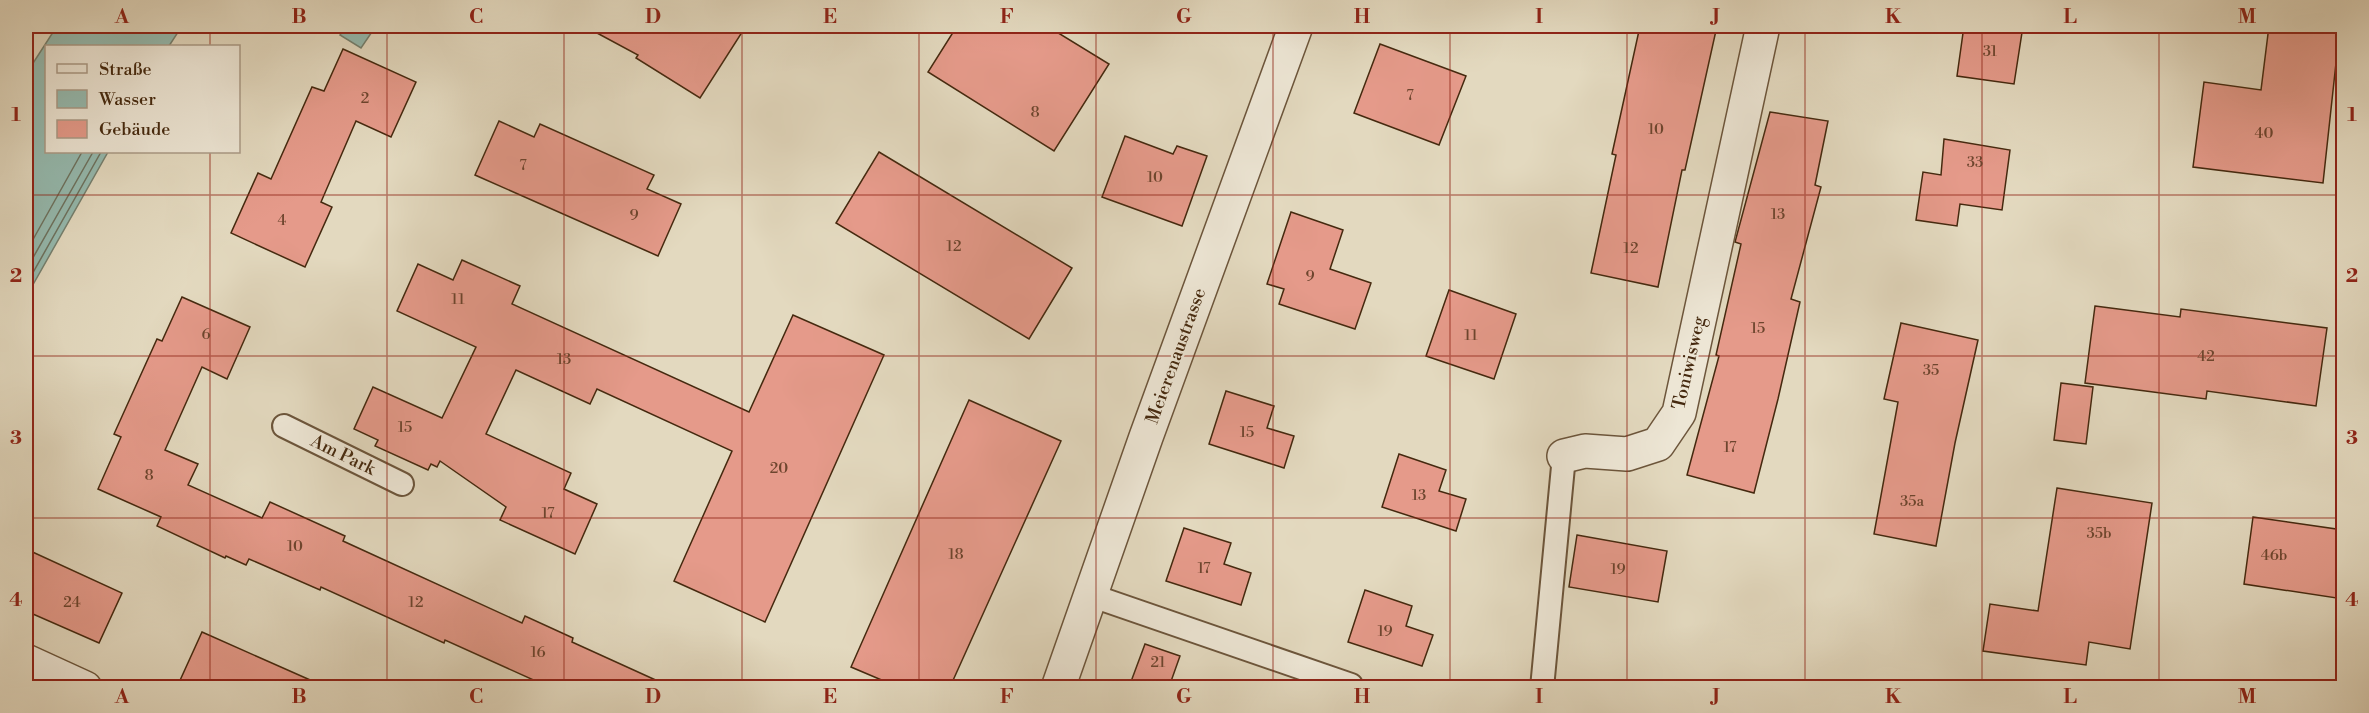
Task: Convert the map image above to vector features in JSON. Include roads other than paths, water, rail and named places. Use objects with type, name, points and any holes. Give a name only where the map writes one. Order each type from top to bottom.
[{"type":"street","name":"Meierenaustrasse","points":[[1058,687],[1296,26]]},
{"type":"street","name":"Toniwisweg","points":[[1564,456],[1586,451],[1627,454],[1658,444],[1678,413],[1763,26]]},
{"type":"street","points":[[26,661],[85,687]]},
{"type":"lane","name":"Am Park","points":[[284,426],[402,484]]},
{"type":"lane","name":"Toniwisweg","points":[[1542,687],[1564,456]]},
{"type":"lane","points":[[1090,595],[1351,685]]},
{"type":"water","points":[[57,26],[182,26],[170,45],[45,45],[45,153],[107,153],[26,297],[26,74]]},
{"type":"water","points":[[346,26],[376,26],[361,48],[340,35]]}]
